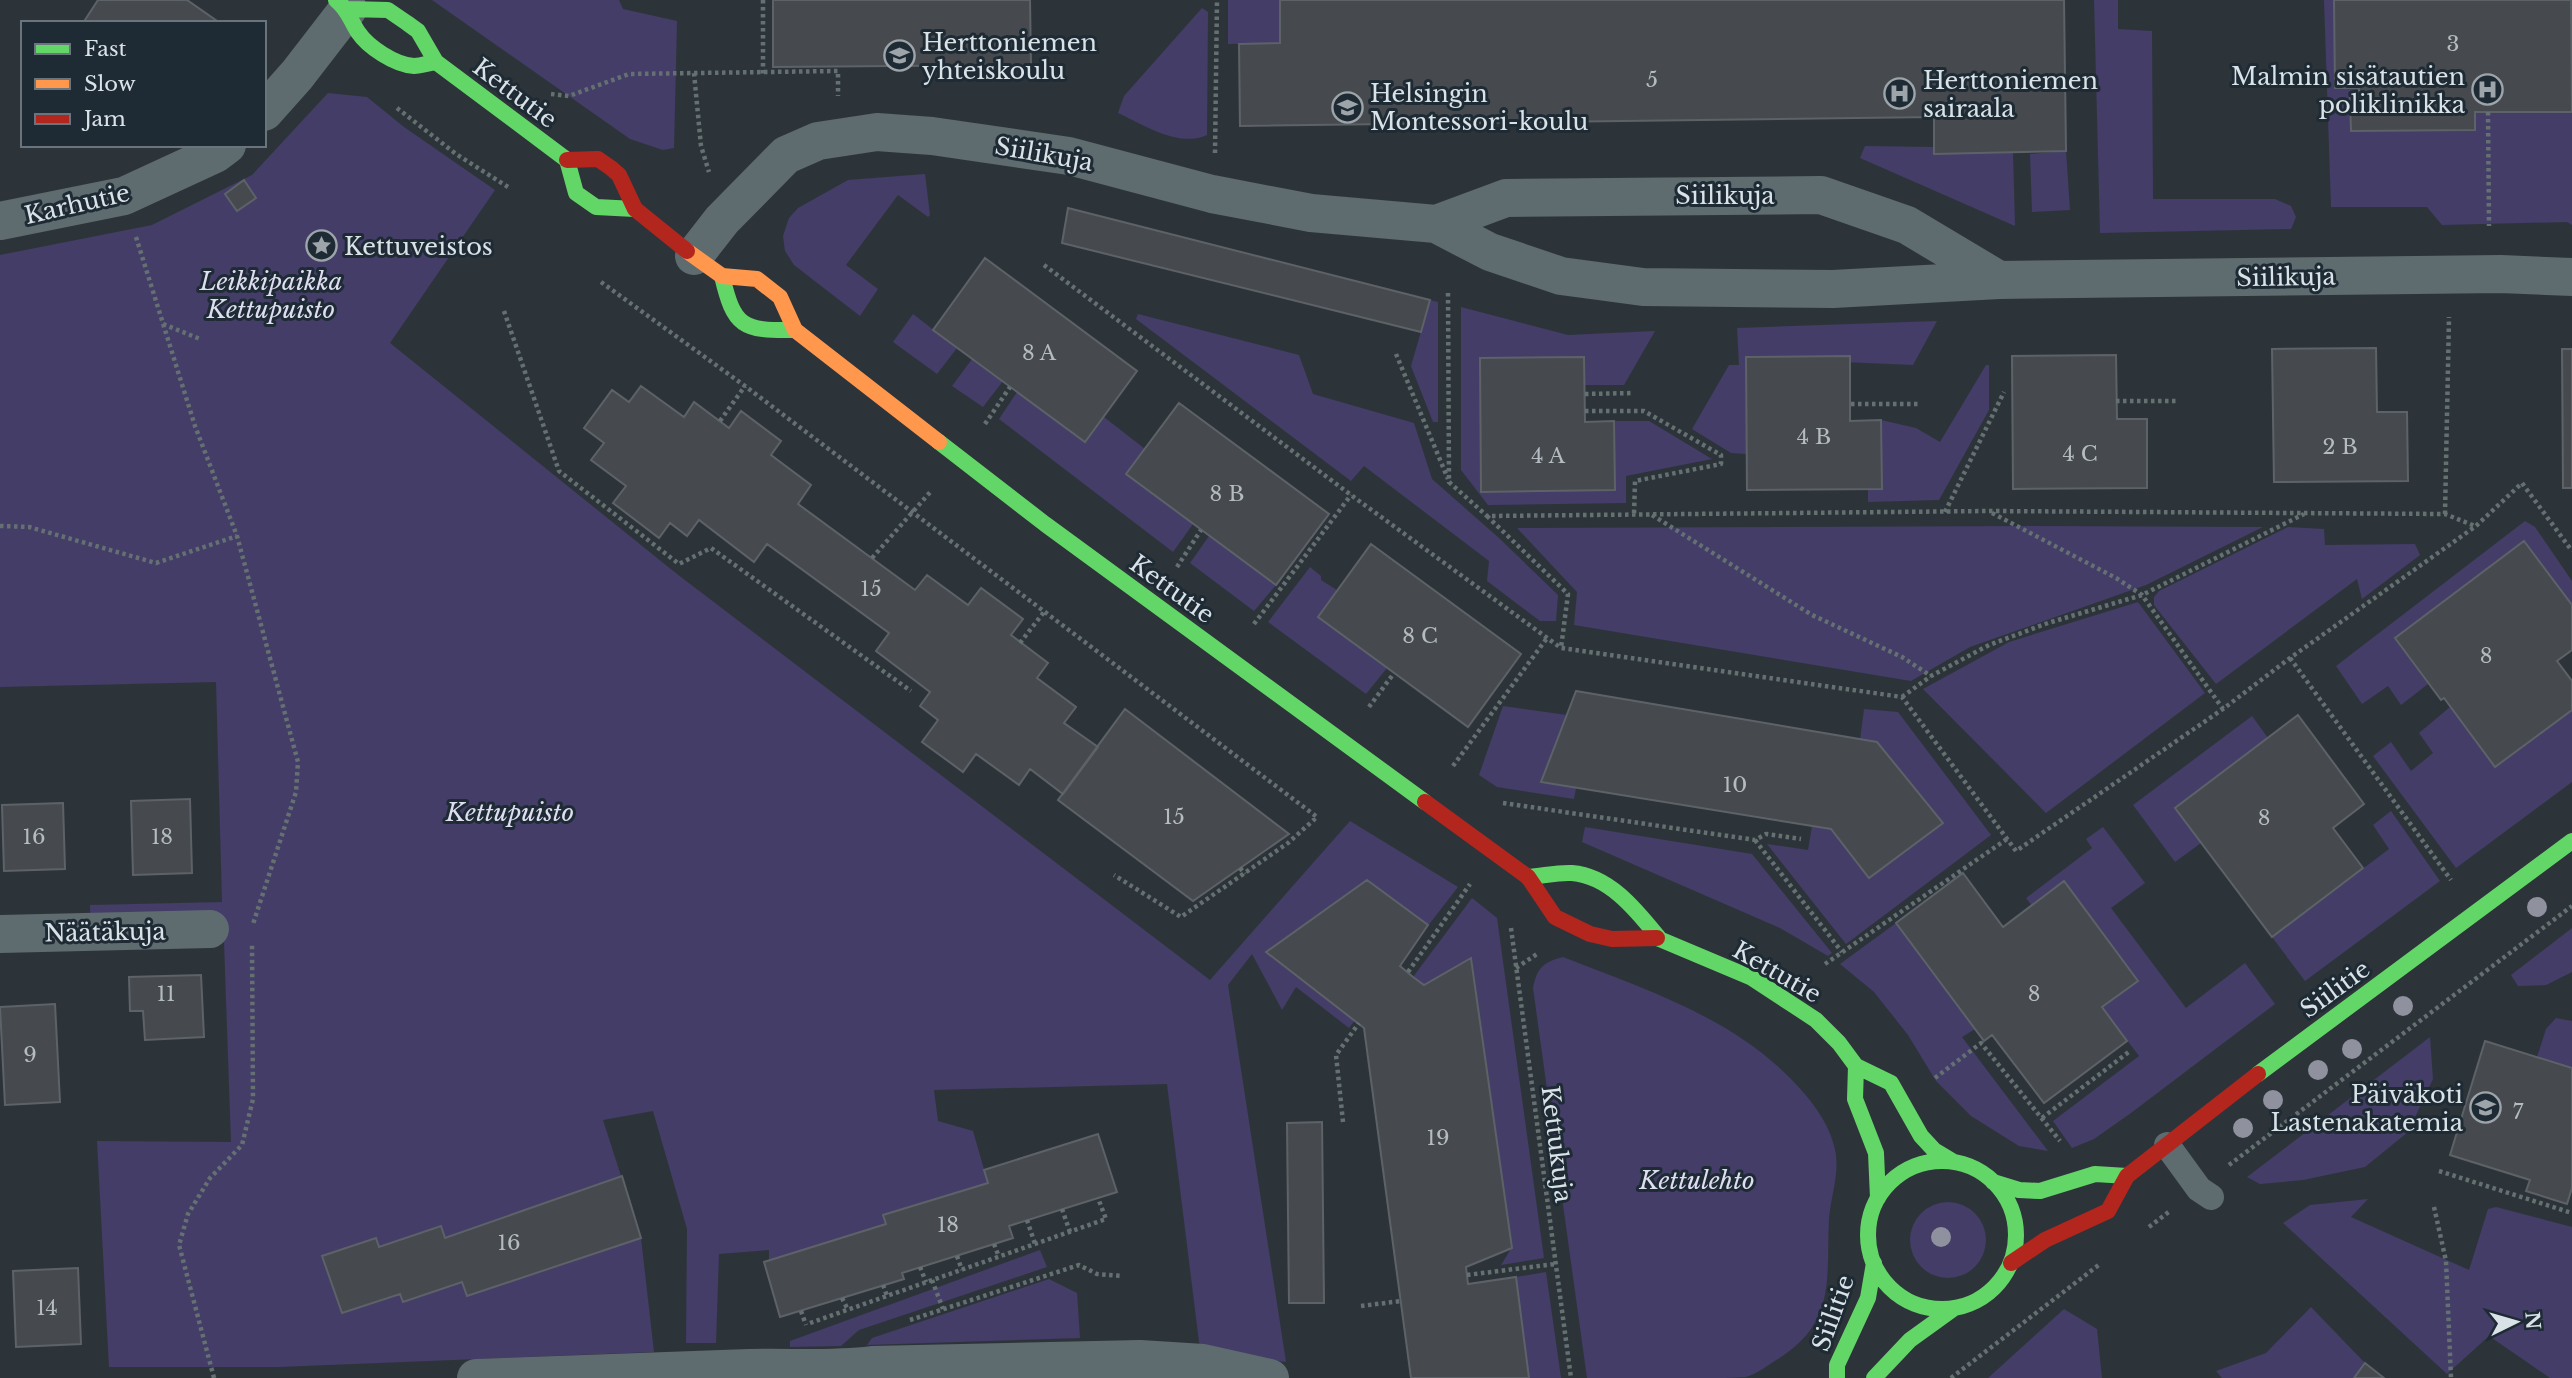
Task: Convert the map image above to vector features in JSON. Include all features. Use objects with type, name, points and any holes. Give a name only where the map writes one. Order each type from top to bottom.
[{"type":"street","name":"Kettutie","points":[[342,4],[361,36],[397,61],[414,66],[436,62]]},
{"type":"street","name":"Kettutie","points":[[342,4],[388,9],[418,30],[436,62],[567,160],[576,193],[596,207],[635,209]]},
{"type":"street","points":[[266,110],[297,75],[342,4]]},
{"type":"street","name":"Siilikuja","points":[[708,266],[729,213],[786,155],[818,141],[877,132],[932,136],[1069,156],[1212,194],[1311,214],[1436,224],[1490,252],[1561,276],[1643,287],[1833,289],[1999,279],[2501,274],[2572,277]]},
{"type":"street","name":"Karhutie","points":[[0,221],[124,196],[215,154],[224,147]]},
{"type":"street","name":"Kettutie","points":[[567,160],[598,159],[620,175],[635,209],[708,266],[757,279],[780,297],[795,330],[1045,524],[1528,877],[1555,917],[1590,934],[1612,939],[1659,938],[1752,978],[1816,1020],[1839,1043],[1856,1066],[1891,1083],[1921,1136],[1934,1150],[1954,1162]]},
{"type":"street","name":"Siilikuja","points":[[1436,224],[1506,198],[1821,195],[1907,225],[1999,279]]},
{"type":"street","points":[[708,266],[732,313],[748,325],[755,329],[795,330]]},
{"type":"street","name":"Siilitie","points":[[2011,1264],[2045,1240],[2108,1211],[2127,1176],[2167,1144],[2572,841]]},
{"type":"street","name":"Kettutie","points":[[1528,877],[1577,874],[1591,879],[1632,906],[1659,938]]},
{"type":"street","name":"Näätäkuja","points":[[0,934],[210,929]]},
{"type":"street","points":[[1856,1066],[1855,1100],[1876,1153],[1878,1198]]},
{"type":"street","points":[[1874,1378],[1901,1346],[1922,1327],[1953,1309],[1986,1295],[1999,1283],[2011,1264],[2016,1242],[2015,1220],[2007,1199],[1993,1182],[1975,1169],[1954,1162],[1931,1162],[1911,1168],[1892,1181],[1878,1198],[1870,1219],[1868,1242],[1874,1263],[1885,1283],[1902,1297],[1926,1307],[1953,1309]]},
{"type":"street","points":[[1993,1182],[2019,1190],[2040,1191],[2095,1174],[2127,1176]]},
{"type":"street","name":"Siilitie","points":[[1837,1378],[1837,1365],[1868,1298],[1874,1263]]},
{"type":"street","points":[[475,1378],[1140,1359],[1203,1363],[1270,1378]]},
{"type":"lane","points":[[2167,1144],[2199,1189],[2211,1198]]},
{"type":"path","points":[[763,0],[763,74]]},
{"type":"path","points":[[1215,161],[1217,0]]},
{"type":"path","points":[[545,94],[569,96],[629,74],[838,71],[838,104]]},
{"type":"path","points":[[694,73],[701,146],[710,173]]},
{"type":"path","points":[[392,103],[456,154],[508,187]]},
{"type":"path","points":[[2488,112],[2488,226]]},
{"type":"path","points":[[124,196],[195,426],[237,536],[298,762],[296,792],[251,930],[253,1099],[242,1144],[210,1178],[188,1214],[179,1245],[214,1378]]},
{"type":"path","points":[[1044,265],[1561,648],[1902,697],[1931,676],[1990,645],[2048,623],[2142,595],[2304,513]]},
{"type":"path","points":[[601,282],[745,386],[1317,817],[1288,843],[1181,917],[1114,875]]},
{"type":"path","points":[[1448,293],[1449,482]]},
{"type":"path","points":[[504,311],[559,471],[680,564],[711,548],[911,691]]},
{"type":"path","points":[[2445,514],[2449,313]]},
{"type":"path","points":[[162,323],[201,339]]},
{"type":"path","points":[[1396,354],[1449,482],[1568,594],[1561,648]]},
{"type":"path","points":[[720,421],[745,386]]},
{"type":"path","points":[[985,425],[1010,387]]},
{"type":"path","points":[[1945,512],[2004,392]]},
{"type":"path","points":[[1585,394],[1634,393]]},
{"type":"path","points":[[2116,401],[2177,401]]},
{"type":"path","points":[[1851,404],[1920,404]]},
{"type":"path","points":[[1585,411],[1644,411],[1721,455],[1721,464],[1634,481],[1634,515]]},
{"type":"path","points":[[1902,697],[2016,851],[2223,709],[2476,526],[2522,483],[2572,551]]},
{"type":"path","points":[[872,558],[937,484]]},
{"type":"path","points":[[1254,624],[1351,495]]},
{"type":"path","points":[[1487,516],[1945,512],[2445,514],[2476,526]]},
{"type":"path","points":[[1990,512],[2116,578],[2142,595],[2223,709]]},
{"type":"path","points":[[1652,514],[1812,615],[1902,657],[1931,676]]},
{"type":"path","points":[[0,526],[29,527],[156,563],[237,536]]},
{"type":"path","points":[[1176,568],[1201,530]]},
{"type":"path","points":[[1020,643],[1044,612]]},
{"type":"path","points":[[1452,766],[1547,638]]},
{"type":"path","points":[[2290,658],[2452,880]]},
{"type":"path","points":[[1369,707],[1394,673]]},
{"type":"path","points":[[1503,803],[1755,840],[1766,834],[1801,839]]},
{"type":"path","points":[[1825,964],[2007,839]]},
{"type":"path","points":[[1755,840],[1842,952]]},
{"type":"path","points":[[1240,868],[1244,874]]},
{"type":"path","points":[[1408,972],[1470,883]]},
{"type":"path","points":[[2412,1028],[2572,906]]},
{"type":"path","name":"Kettukuja","points":[[1510,927],[1571,1378]]},
{"type":"path","points":[[1343,1122],[1336,1055],[1359,1023]]},
{"type":"path","points":[[1926,1085],[1981,1043],[2065,1147]]},
{"type":"path","points":[[2042,1118],[2130,1051]]},
{"type":"path","points":[[2439,1171],[2572,1213]]},
{"type":"path","points":[[799,1327],[1105,1219],[1098,1198]]},
{"type":"path","points":[[2434,1207],[2445,1261],[2451,1378]]},
{"type":"path","points":[[1062,1209],[1070,1232]]},
{"type":"path","points":[[1027,1220],[1035,1244]]},
{"type":"path","points":[[994,1244],[999,1257]]},
{"type":"path","points":[[957,1255],[962,1270]]},
{"type":"path","points":[[1467,1275],[1555,1264]]},
{"type":"path","points":[[904,1322],[1079,1265],[1097,1274],[1123,1276]]},
{"type":"path","points":[[920,1267],[926,1282]]},
{"type":"path","points":[[932,1280],[943,1309]]},
{"type":"path","points":[[883,1285],[887,1296]]},
{"type":"path","points":[[842,1298],[848,1310]]},
{"type":"path","points":[[1361,1306],[1401,1301]]},
{"type":"path","points":[[801,1311],[806,1325]]},
{"type":"green space","points":[[432,0],[619,0],[623,9],[677,21],[674,148],[663,150],[630,139]]},
{"type":"green space","points":[[1228,0],[1280,0],[1280,43],[1228,44]]},
{"type":"green space","points":[[2094,0],[2118,0],[2118,29],[2152,31],[2153,199],[2275,199],[2291,206],[2296,217],[2291,229],[2100,233]]},
{"type":"green space","points":[[2324,0],[2334,0],[2335,88],[2359,88],[2359,98],[2350,99],[2351,131],[2475,130],[2475,112],[2572,112],[2572,225],[2567,222],[2442,225],[2427,207],[2331,207]]},
{"type":"green space","points":[[1202,8],[1208,12],[1207,135],[1185,139],[1173,137],[1118,113],[1124,96]]},
{"type":"green space","name":"Kettupuisto","points":[[328,93],[367,97],[404,127],[495,190],[390,343],[677,574],[1210,980],[1350,821],[1458,887],[1349,1028],[1296,987],[1282,1010],[1252,954],[1228,985],[1286,1362],[1200,1350],[1167,1084],[934,1090],[938,1121],[973,1131],[988,1183],[884,1215],[886,1224],[769,1261],[769,1250],[719,1254],[716,1343],[686,1343],[687,1229],[653,1111],[603,1120],[641,1238],[654,1352],[279,1367],[109,1367],[97,1141],[231,1142],[224,942],[91,944],[90,905],[222,902],[216,682],[0,687],[0,255],[152,225],[252,175]]},
{"type":"green space","points":[[1865,146],[1934,147],[1934,154],[2013,153],[2015,226],[1860,158]]},
{"type":"green space","points":[[2066,151],[2070,210],[2032,212],[2030,154]]},
{"type":"green space","points":[[925,174],[930,215],[928,217],[898,195],[846,265],[878,289],[860,316],[794,265],[785,251],[783,236],[789,218],[798,208],[848,180]]},
{"type":"green space","points":[[1430,300],[1438,302],[1438,422],[1433,422],[1411,366]]},
{"type":"green space","points":[[1461,307],[1568,335],[1655,331],[1624,385],[1585,385],[1584,357],[1480,358],[1481,492],[1615,490],[1614,421],[1649,421],[1712,459],[1626,476],[1626,503],[1488,505],[1461,470]]},
{"type":"green space","points":[[913,314],[957,348],[937,374],[893,342]]},
{"type":"green space","points":[[1138,314],[1299,355],[1313,394],[1414,423],[1432,479],[1558,595],[1556,621],[1540,621],[1487,581],[1489,561],[1364,466],[1351,481],[1136,319]]},
{"type":"green space","points":[[1937,321],[1913,365],[1746,358],[1746,454],[1731,453],[1692,429],[1729,365],[1739,365],[1737,328]]},
{"type":"green space","points":[[972,359],[1003,381],[983,407],[952,386]]},
{"type":"green space","points":[[1986,365],[1989,365],[1989,410],[1939,500],[1868,502],[1868,489],[1882,489],[1881,420],[1916,428],[1940,442]]},
{"type":"green space","points":[[1017,392],[1085,442],[1104,417],[1145,449],[1127,474],[1193,524],[1173,552],[999,419]]},
{"type":"green space","points":[[2525,521],[2535,527],[2572,581],[2572,605],[2524,542],[2395,638],[2428,684],[2401,705],[2388,686],[2362,704],[2336,666]]},
{"type":"green space","points":[[2263,527],[2146,585],[1970,647],[1911,681],[1574,625],[1577,592],[1517,528]]},
{"type":"green space","points":[[2288,527],[2324,529],[2325,545],[2415,544],[2420,555],[2362,599],[2357,579],[2216,684],[2154,605],[2154,597],[2159,591]]},
{"type":"green space","points":[[1209,536],[1276,585],[1254,611],[1190,563]]},
{"type":"green space","points":[[1310,567],[1321,576],[1321,580],[1337,590],[1318,617],[1387,668],[1366,694],[1268,622]]},
{"type":"green space","points":[[2138,602],[2205,693],[2046,813],[1923,689],[2009,642]]},
{"type":"green space","points":[[1503,706],[1567,715],[1541,782],[1576,788],[1574,799],[1497,787],[1479,775]]},
{"type":"green space","points":[[2450,707],[2495,767],[2572,710],[2572,782],[2456,868],[2373,756],[2391,742],[2411,771],[2433,753],[2419,733]]},
{"type":"green space","points":[[1864,709],[1898,712],[1991,835],[1846,944],[1767,844],[1808,850],[1812,826],[1860,740]]},
{"type":"green space","points":[[2252,716],[2268,738],[2201,843],[2175,862],[2133,805]]},
{"type":"green space","points":[[2391,811],[2440,881],[2305,981],[2272,937],[2389,849],[2373,825]]},
{"type":"green space","points":[[1585,827],[1752,854],[1832,953],[1828,956],[1780,928],[1582,842]]},
{"type":"green space","points":[[2103,827],[2145,883],[2111,908],[2186,1008],[2245,963],[2275,1004],[2131,1113],[2094,1139],[2072,1148],[2053,1121],[2139,1056],[2102,1007],[2137,981],[2065,882],[2032,906],[2026,898],[2092,848],[2086,839]]},
{"type":"green space","points":[[1472,898],[1497,918],[1544,1258],[1501,1265],[1512,1247],[1472,959],[1424,985],[1413,977]]},
{"type":"green space","points":[[1896,923],[1975,1029],[1962,1037],[2048,1151],[2019,1146],[1971,1116],[1936,1081],[1908,1035],[1874,992],[1840,964]]},
{"type":"green space","points":[[2572,928],[2572,972],[2546,985],[2518,986],[2511,975]]},
{"type":"green space","name":"Kettulehto","points":[[1563,957],[1683,1006],[1740,1037],[1766,1056],[1797,1085],[1829,1130],[1835,1150],[1836,1167],[1829,1218],[1827,1279],[1819,1314],[1797,1345],[1754,1374],[1731,1378],[1587,1378],[1533,988],[1542,967]]},
{"type":"green space","points":[[2556,1018],[2572,1021],[2572,1068],[2537,1057],[2546,1029]]},
{"type":"green space","points":[[2430,1037],[2433,1079],[2408,1132],[2365,1167],[2303,1180],[2260,1184],[2247,1177]]},
{"type":"green space","points":[[2368,1199],[2351,1217],[2469,1270],[2488,1209],[2496,1207],[2572,1227],[2572,1378],[2550,1378],[2489,1336],[2447,1374],[2283,1223],[2310,1205]]},
{"type":"green space","points":[[1941,1202],[1955,1202],[1969,1208],[1980,1219],[1986,1240],[1983,1255],[1975,1267],[1955,1278],[1941,1278],[1927,1272],[1916,1261],[1910,1247],[1910,1233],[1916,1219],[1927,1208]]},
{"type":"green space","points":[[1040,1250],[1047,1267],[859,1330],[841,1346],[790,1347],[790,1341]]},
{"type":"green space","points":[[1546,1272],[1561,1378],[1529,1378],[1516,1277]]},
{"type":"green space","points":[[1049,1279],[1077,1293],[1080,1338],[867,1345],[872,1338]]},
{"type":"green space","points":[[2311,1307],[2365,1363],[2354,1378],[2222,1378],[2216,1371],[2266,1353]]},
{"type":"green space","points":[[2064,1309],[2097,1329],[2102,1378],[1988,1378]]},
{"type":"building","points":[[98,0],[187,0],[217,21],[84,21]]},
{"type":"building","points":[[773,0],[1030,0],[1031,65],[773,67]]},
{"type":"building","points":[[1280,0],[2064,0],[2066,151],[1934,154],[1934,117],[1240,126],[1239,44],[1280,43]]},
{"type":"building","points":[[2334,0],[2571,0],[2572,112],[2475,112],[2475,130],[2351,131],[2350,98],[2359,98],[2359,88],[2335,88]]},
{"type":"building","points":[[244,180],[256,198],[237,211],[225,194]]},
{"type":"building","points":[[1068,208],[1430,300],[1421,332],[1062,243]]},
{"type":"building","points":[[985,258],[1137,371],[1085,442],[933,330]]},
{"type":"building","points":[[2376,348],[2377,412],[2407,412],[2408,481],[2274,482],[2272,349]]},
{"type":"building","points":[[2562,349],[2572,349],[2572,488],[2563,488]]},
{"type":"building","points":[[2116,355],[2117,419],[2147,419],[2147,488],[2013,489],[2012,356]]},
{"type":"building","points":[[1850,356],[1850,421],[1881,420],[1882,489],[1747,490],[1746,357]]},
{"type":"building","points":[[1584,357],[1585,422],[1614,421],[1615,490],[1481,492],[1480,358]]},
{"type":"building","points":[[641,386],[684,417],[694,402],[729,428],[741,411],[781,441],[771,455],[811,485],[798,504],[915,590],[927,575],[968,605],[981,588],[1023,619],[1011,635],[1048,663],[1037,678],[1076,707],[1064,723],[1098,747],[1063,794],[1030,769],[1019,785],[976,754],[963,772],[922,742],[938,720],[920,706],[930,692],[876,651],[889,633],[767,544],[754,562],[699,520],[687,536],[670,523],[659,538],[613,503],[626,486],[591,460],[604,443],[584,428],[612,390],[629,402]]},
{"type":"building","points":[[1179,403],[1329,514],[1276,585],[1126,474]]},
{"type":"building","points":[[2524,541],[2572,605],[2572,650],[2557,661],[2572,681],[2572,710],[2495,767],[2395,638]]},
{"type":"building","points":[[1371,544],[1521,654],[1468,727],[1318,617]]},
{"type":"building","points":[[1576,691],[1877,742],[1943,823],[1869,878],[1831,829],[1541,782]]},
{"type":"building","points":[[1125,709],[1289,834],[1193,901],[1058,800]]},
{"type":"building","points":[[2298,715],[2364,804],[2333,828],[2363,868],[2272,937],[2175,808]]},
{"type":"building","points":[[190,799],[192,873],[133,875],[131,801]]},
{"type":"building","points":[[63,803],[65,869],[4,871],[2,805]]},
{"type":"building","points":[[1963,873],[2003,927],[2064,881],[2138,981],[2102,1007],[2127,1041],[2044,1103],[1992,1035],[1984,1041],[1896,923]]},
{"type":"building","points":[[1367,880],[1428,925],[1400,966],[1413,977],[1424,985],[1471,958],[1512,1248],[1466,1267],[1468,1284],[1516,1277],[1529,1378],[1411,1378],[1364,1028],[1266,952]]},
{"type":"building","points":[[201,975],[204,1037],[145,1040],[143,1011],[130,1011],[129,977]]},
{"type":"building","points":[[55,1004],[60,1102],[5,1105],[0,1007]]},
{"type":"building","points":[[2485,1041],[2572,1068],[2572,1188],[2567,1204],[2526,1191],[2530,1180],[2450,1155]]},
{"type":"building","points":[[1322,1122],[1324,1303],[1289,1303],[1287,1123]]},
{"type":"building","points":[[1098,1134],[1117,1192],[1009,1226],[1013,1238],[902,1273],[904,1279],[780,1317],[764,1262],[886,1224],[883,1215],[988,1183],[984,1170]]},
{"type":"building","points":[[622,1176],[641,1238],[467,1296],[462,1282],[403,1302],[400,1294],[342,1313],[322,1256],[376,1238],[379,1247],[441,1226],[445,1238]]},
{"type":"building","points":[[78,1268],[81,1344],[16,1347],[13,1271]]},
{"type":"building","points":[[2365,1363],[2384,1378],[2354,1378]]},
{"type":"traffic: fast","points":[[336,0],[362,38],[383,54],[407,65],[436,62]]},
{"type":"traffic: fast","points":[[348,9],[388,10],[407,23],[418,31],[436,62],[567,160],[576,193],[596,207],[635,209]]},
{"type":"traffic: fast","points":[[722,276],[731,306],[743,323],[763,329],[795,330]]},
{"type":"traffic: fast","points":[[939,442],[1045,524],[1425,802]]},
{"type":"traffic: fast","points":[[2258,1074],[2572,841]]},
{"type":"traffic: fast","points":[[1528,877],[1572,873],[1599,881],[1622,897],[1659,938]]},
{"type":"traffic: fast","points":[[1657,938],[1752,978],[1816,1020],[1839,1043],[1856,1066],[1891,1083],[1921,1136],[1934,1150],[1954,1162]]},
{"type":"traffic: fast","points":[[1856,1066],[1855,1099],[1876,1153],[1878,1198]]},
{"type":"traffic: fast","points":[[1942,1161],[1970,1167],[1994,1183],[2010,1207],[2016,1235],[2010,1263],[1994,1287],[1970,1303],[1942,1309],[1914,1303],[1890,1287],[1874,1263],[1868,1235],[1874,1207],[1890,1183],[1914,1167],[1942,1161]]},
{"type":"traffic: fast","points":[[1993,1182],[2019,1190],[2040,1191],[2095,1174],[2127,1176]]},
{"type":"traffic: fast","points":[[1837,1378],[1837,1365],[1868,1298],[1874,1263]]},
{"type":"traffic: fast","points":[[1874,1378],[1910,1340],[1953,1309]]},
{"type":"traffic: slow","points":[[687,251],[722,276],[757,279],[780,297],[795,330],[939,442]]},
{"type":"traffic: jam","points":[[567,160],[598,159],[611,168],[619,175],[635,209],[687,251]]},
{"type":"traffic: jam","points":[[1425,802],[1528,877],[1555,917],[1590,934],[1612,939],[1657,938]]},
{"type":"traffic: jam","points":[[2011,1263],[2045,1240],[2108,1211],[2127,1176],[2258,1074]]},
{"type":"place","name":"Herttoniemen yhteiskoulu","points":[[899,56]]},
{"type":"place","name":"Malmin sisätautien poliklinikka","points":[[2488,90]]},
{"type":"place","name":"Herttoniemen sairaala","points":[[1900,94]]},
{"type":"place","name":"Helsingin Montessori-koulu","points":[[1347,107]]},
{"type":"place","name":"Kettuveistos","points":[[321,246]]},
{"type":"place","name":"Päiväkoti Lastenakatemia","points":[[2486,1108]]},
{"type":"park label","name":"Leikkipaikka Kettupuisto","points":[[271,295]]}]
